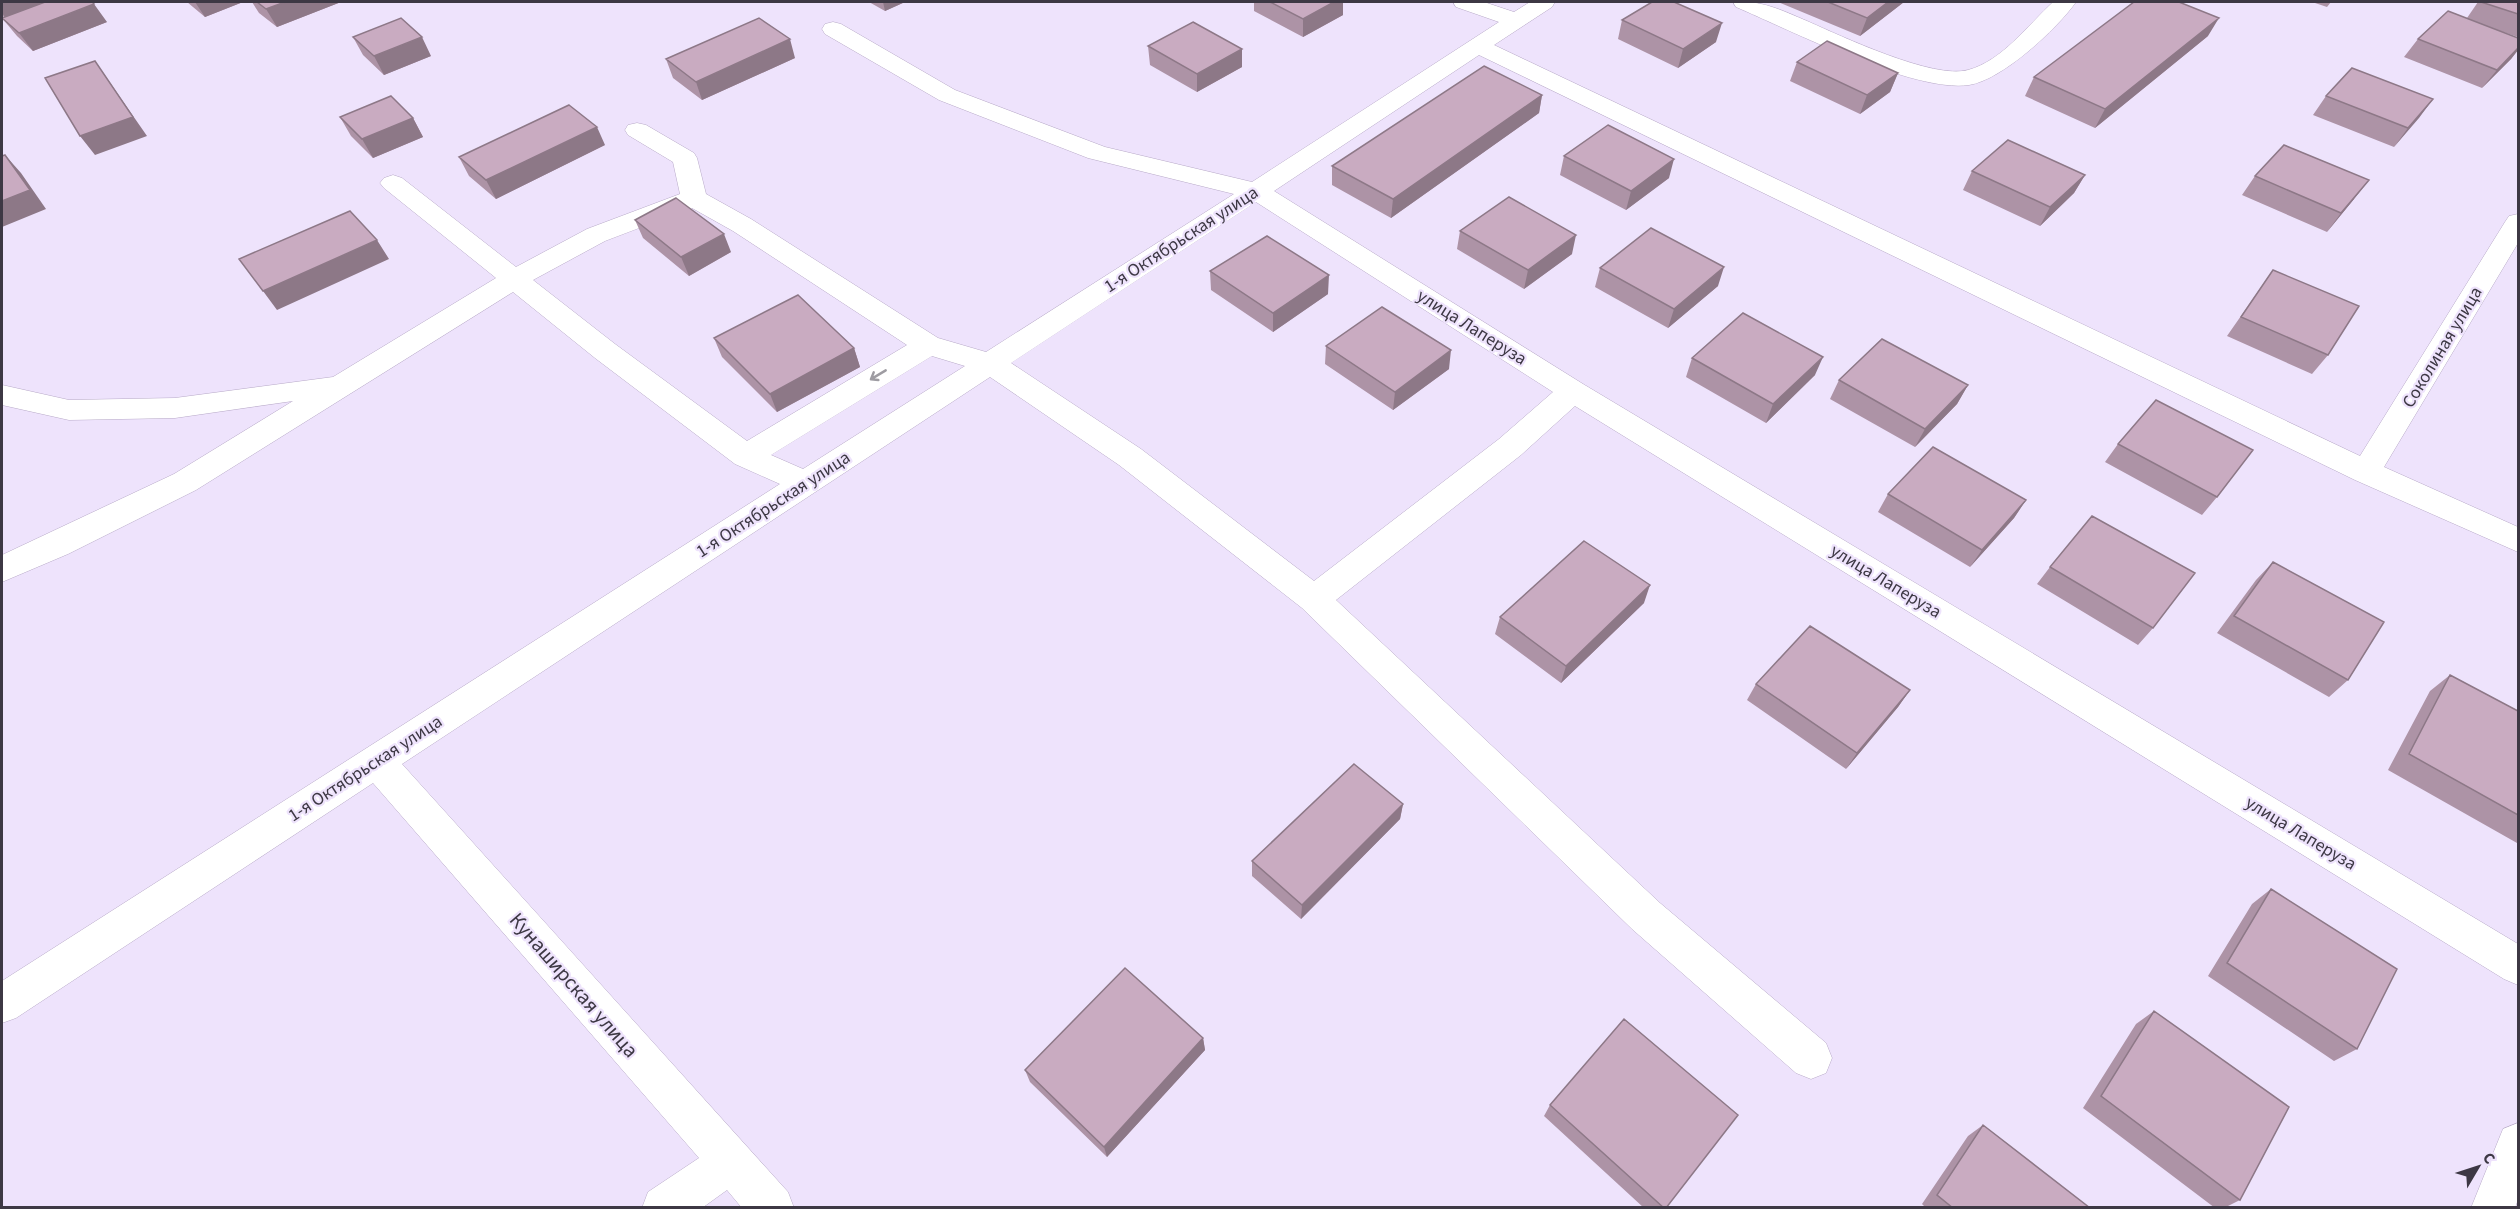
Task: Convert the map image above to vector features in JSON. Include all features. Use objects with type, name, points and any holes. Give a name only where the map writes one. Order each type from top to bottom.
[{"type":"street","points":[[1464,2],[1516,20]]},
{"type":"street","name":"1-я Октябрьская улица","points":[[2,1004],[1544,2]]},
{"type":"street","points":[[1744,2],[1907,69],[1945,78],[1967,79],[2005,57],[2065,2]]},
{"type":"street","name":"улица Лаперуза","points":[[833,29],[948,95],[1087,149],[1256,191],[1573,391],[2518,966]]},
{"type":"street","points":[[1477,45],[2366,472],[2518,540]]},
{"type":"street","points":[[637,130],[685,158],[694,198],[742,225],[928,345],[990,363],[1130,457],[1314,599],[1646,916],[1811,1058]]},
{"type":"street","points":[[393,183],[604,351],[747,456],[806,483]]},
{"type":"street","points":[[2,569],[57,545],[185,482],[514,279],[596,236],[694,198]]},
{"type":"street","name":"Соколиная улица","points":[[2366,472],[2518,222]]},
{"type":"street","points":[[747,456],[928,345]]},
{"type":"street","points":[[2,395],[69,410],[175,408],[346,383]]},
{"type":"street","points":[[1314,599],[1510,447],[1573,391]]},
{"type":"street","name":"Кунаширская улица","points":[[376,761],[772,1208]]},
{"type":"street","points":[[2493,1208],[2518,1144]]},
{"type":"street","points":[[664,1208],[730,1162]]},
{"type":"building","points":[[45,2],[92,2],[94,4],[19,33],[2,18]]},
{"type":"building","points":[[257,2],[285,2],[266,9]]},
{"type":"building","points":[[1270,2],[1334,2],[1303,19]]},
{"type":"building","points":[[1652,2],[1674,2],[1722,23],[1683,49],[1622,20]]},
{"type":"building","points":[[1828,2],[1888,2],[1867,18]]},
{"type":"building","points":[[2134,2],[2179,2],[2219,18],[2105,109],[2034,77]]},
{"type":"building","points":[[2481,2],[2518,2],[2518,14]]},
{"type":"building","points":[[2448,11],[2518,38],[2518,48],[2497,70],[2418,39]]},
{"type":"building","points":[[401,18],[422,37],[374,56],[353,37]]},
{"type":"building","points":[[759,18],[790,39],[696,82],[666,59]]},
{"type":"building","points":[[1193,22],[1242,49],[1197,74],[1148,46]]},
{"type":"building","points":[[1827,41],[1898,73],[1867,95],[1797,62]]},
{"type":"building","points":[[95,61],[133,117],[80,136],[45,78]]},
{"type":"building","points":[[1484,66],[1542,95],[1393,199],[1332,166]]},
{"type":"building","points":[[2352,68],[2433,99],[2408,128],[2326,96]]},
{"type":"building","points":[[391,96],[413,118],[362,139],[340,117]]},
{"type":"building","points":[[569,105],[597,127],[486,180],[459,157]]},
{"type":"building","points":[[1608,125],[1674,159],[1631,191],[1564,156]]},
{"type":"building","points":[[2008,140],[2085,175],[2050,207],[1972,171]]},
{"type":"building","points":[[2284,145],[2369,180],[2341,213],[2255,176]]},
{"type":"building","points":[[5,155],[30,190],[2,201],[2,156]]},
{"type":"building","points":[[1509,197],[1576,235],[1528,270],[1460,231]]},
{"type":"building","points":[[676,198],[724,234],[681,257],[635,220]]},
{"type":"building","points":[[350,211],[377,240],[263,291],[239,259]]},
{"type":"building","points":[[1651,228],[1724,267],[1674,309],[1600,268]]},
{"type":"building","points":[[1267,236],[1329,275],[1273,313],[1210,271]]},
{"type":"building","points":[[2273,270],[2359,306],[2328,355],[2241,317]]},
{"type":"building","points":[[798,295],[854,348],[770,394],[714,338]]},
{"type":"building","points":[[1382,307],[1451,350],[1395,392],[1326,346]]},
{"type":"building","points":[[1743,313],[1823,357],[1773,404],[1692,358]]},
{"type":"building","points":[[1882,339],[1968,385],[1925,429],[1839,380]]},
{"type":"building","points":[[2156,400],[2253,450],[2217,497],[2118,444]]},
{"type":"building","points":[[1933,447],[2026,500],[1982,550],[1888,494]]},
{"type":"building","points":[[2092,516],[2195,573],[2153,628],[2050,567]]},
{"type":"building","points":[[1584,541],[1650,585],[1566,666],[1500,617]]},
{"type":"building","points":[[2273,562],[2384,622],[2348,680],[2234,616]]},
{"type":"building","points":[[1810,626],[1910,690],[1857,753],[1756,684]]},
{"type":"building","points":[[2450,675],[2518,711],[2518,815],[2409,754]]},
{"type":"building","points":[[1354,764],[1403,804],[1302,905],[1252,861]]},
{"type":"building","points":[[2271,889],[2397,969],[2357,1049],[2227,963]]},
{"type":"building","points":[[1125,968],[1203,1038],[1104,1147],[1025,1070]]},
{"type":"building","points":[[2154,1011],[2289,1107],[2240,1200],[2101,1096]]},
{"type":"building","points":[[1624,1019],[1738,1115],[1666,1208],[1550,1105]]},
{"type":"building","points":[[1983,1125],[2090,1208],[1953,1208],[1937,1195]]}]
